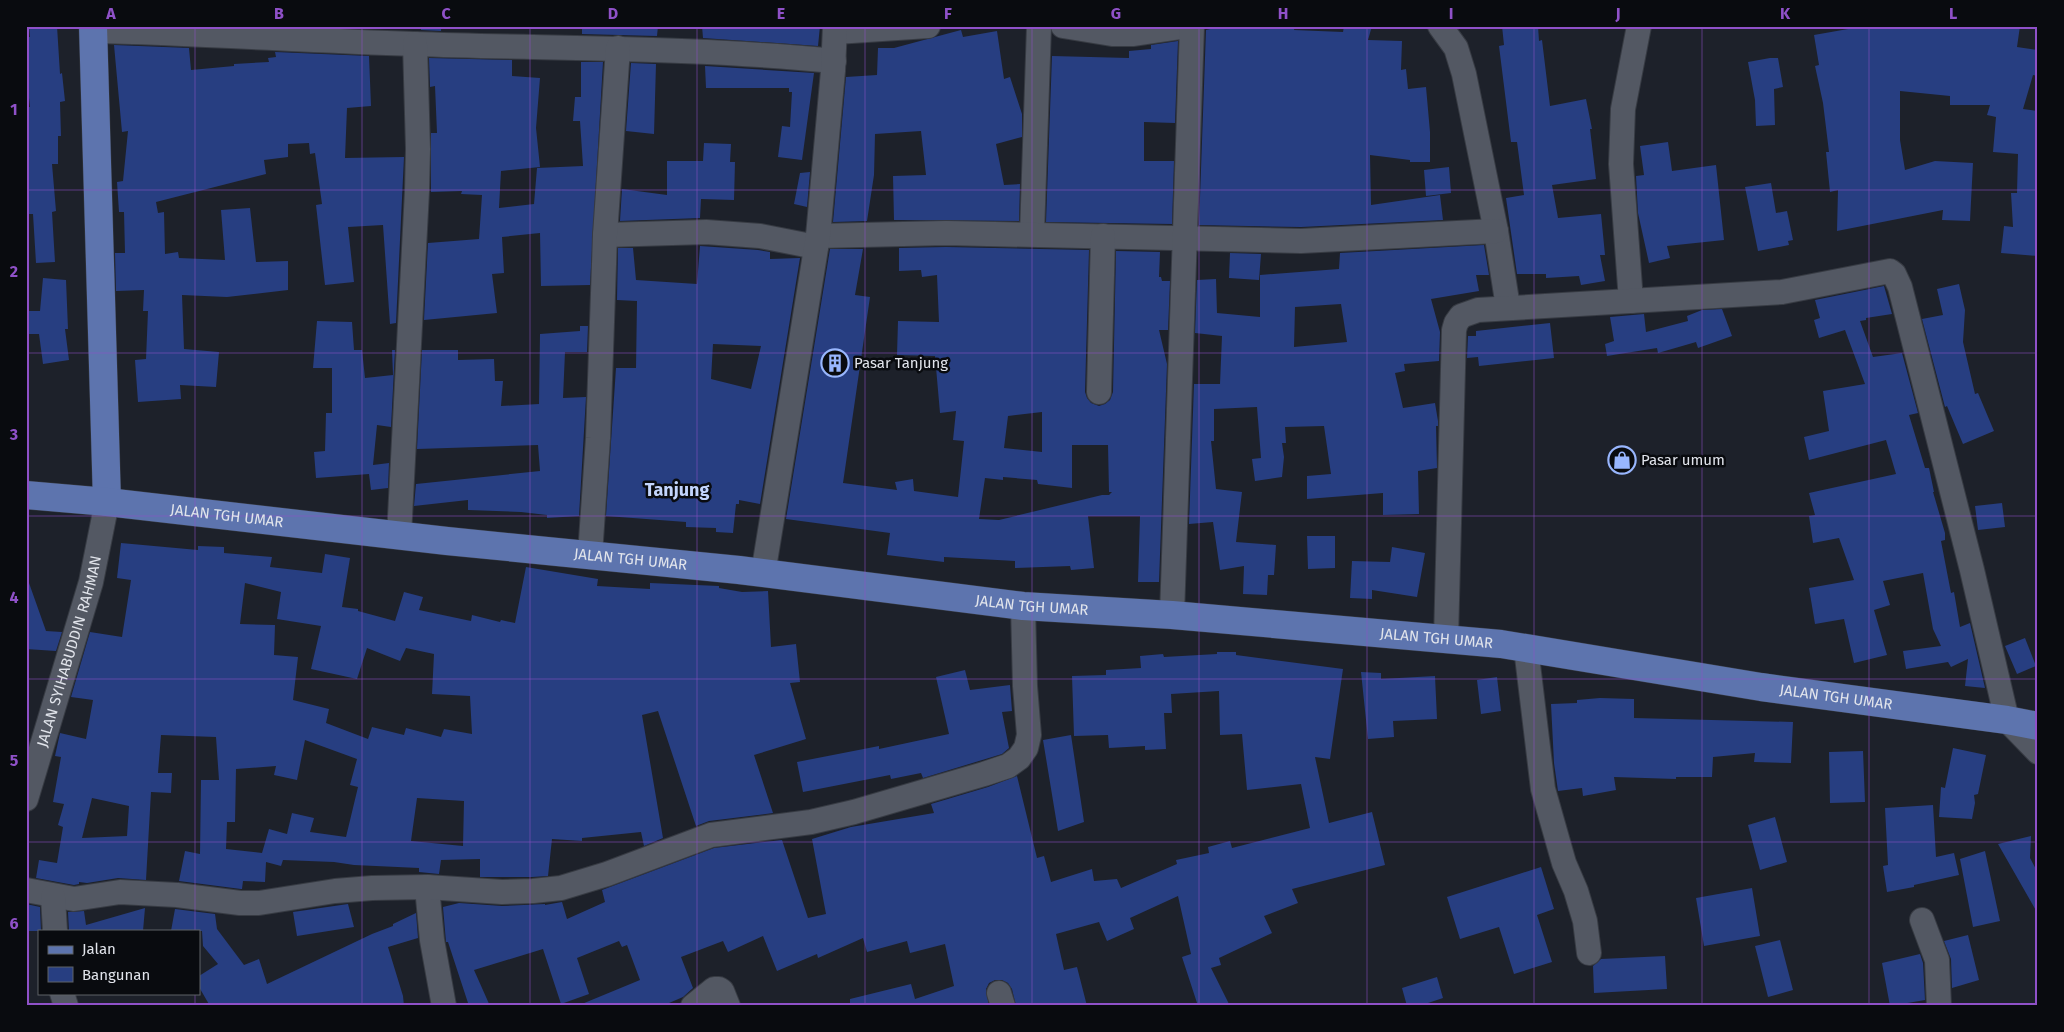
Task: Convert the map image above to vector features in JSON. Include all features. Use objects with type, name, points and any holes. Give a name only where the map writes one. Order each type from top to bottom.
[{"type":"main road","points":[[93,28],[107,502]]},
{"type":"main road","name":"JALAN TGH UMAR","points":[[26,495],[107,502],[399,536],[739,570],[1022,606],[1172,615],[1446,639],[1526,648],[1761,687],[2007,720],[2038,726]]},
{"type":"street","points":[[763,574],[817,242],[836,29],[928,26]]},
{"type":"street","points":[[1032,234],[1039,26]]},
{"type":"street","points":[[1063,26],[1112,34],[1134,34],[1190,26],[1172,615]]},
{"type":"street","points":[[1440,26],[1456,48],[1464,74],[1496,231],[1508,308]]},
{"type":"street","points":[[1631,301],[1621,164],[1623,109],[1639,26]]},
{"type":"street","points":[[93,28],[415,44],[707,51],[834,61]]},
{"type":"street","points":[[399,536],[417,191],[418,149],[415,44]]},
{"type":"street","points":[[590,555],[598,438],[605,235],[618,48]]},
{"type":"street","points":[[605,235],[706,232],[817,242],[946,233],[1301,241],[1496,231]]},
{"type":"street","points":[[1099,392],[1103,236]]},
{"type":"street","points":[[1446,639],[1454,330],[1461,316],[1468,312],[1508,308],[1782,292],[1886,271],[1894,274],[1902,297],[1967,551],[2007,720],[2038,752]]},
{"type":"street","name":"JALAN SYIHABUDDIN RAHMAN","points":[[26,799],[91,582],[107,502]]},
{"type":"street","points":[[26,890],[53,897],[74,899],[129,892],[177,895],[225,902],[260,903],[335,891],[427,887],[502,892],[561,888],[607,874],[711,835],[811,822],[954,784],[1008,766],[1019,758],[1026,748],[1029,735],[1022,606]]},
{"type":"street","points":[[1526,648],[1543,789],[1564,863],[1576,891],[1585,921],[1589,953]]},
{"type":"street","points":[[427,887],[432,940],[444,1006]]},
{"type":"street","points":[[53,897],[55,930]]},
{"type":"street","points":[[1922,920],[1937,960],[1939,1006]]},
{"type":"street","points":[[693,1006],[714,989],[719,989],[722,991],[728,1006]]},
{"type":"street","points":[[62,994],[66,1006]]},
{"type":"building","points":[[29,26],[57,26],[60,74],[62,73],[65,101],[60,102],[61,136],[58,136],[58,164],[52,164],[56,211],[52,212],[55,262],[36,263],[33,214],[28,214],[26,195],[26,107],[30,107],[26,71],[26,37],[30,37]]},
{"type":"building","points":[[313,26],[368,26],[368,29],[334,27]]},
{"type":"building","points":[[421,26],[441,26],[441,31],[421,30]]},
{"type":"building","points":[[582,26],[658,26],[657,36],[582,34]]},
{"type":"building","points":[[702,26],[820,26],[818,46],[703,38]]},
{"type":"building","points":[[1275,26],[1295,26],[1294,30],[1343,32],[1344,26],[1372,26],[1368,40],[1402,41],[1401,70],[1406,69],[1408,89],[1426,87],[1430,132],[1430,162],[1410,162],[1410,160],[1370,155],[1371,205],[1440,195],[1443,220],[1301,227],[1199,225],[1206,30],[1219,27],[1275,29]]},
{"type":"building","points":[[1502,26],[1538,26],[1539,41],[1542,40],[1550,106],[1586,99],[1592,129],[1590,129],[1596,179],[1552,185],[1558,218],[1601,214],[1605,255],[1600,255],[1605,281],[1581,285],[1579,276],[1546,278],[1546,274],[1517,274],[1506,198],[1524,195],[1517,142],[1511,142],[1499,46],[1504,45]]},
{"type":"building","points":[[1865,26],[2020,26],[2017,47],[2038,50],[2038,76],[2033,75],[2023,109],[2038,111],[2038,256],[2001,253],[2004,226],[2013,227],[2011,193],[2017,193],[2018,154],[1993,152],[1996,117],[1987,115],[1990,105],[1950,105],[1950,96],[1900,91],[1900,140],[1905,170],[1935,161],[1973,163],[1970,221],[1942,220],[1943,210],[1837,231],[1838,190],[1830,192],[1826,152],[1829,152],[1823,103],[1815,66],[1819,65],[1814,35]]},
{"type":"building","points":[[961,30],[963,37],[997,31],[1004,79],[1010,77],[1022,114],[1022,137],[996,144],[1004,185],[1020,184],[1019,221],[894,220],[893,176],[926,175],[921,131],[875,134],[874,175],[867,221],[833,222],[846,77],[877,75],[878,48],[894,48]]},
{"type":"building","points":[[1178,41],[1175,123],[1144,122],[1144,161],[1174,161],[1172,224],[1046,222],[1052,56],[1129,58],[1129,51],[1151,49],[1151,45]]},
{"type":"building","points":[[114,45],[189,48],[191,70],[234,66],[234,64],[269,62],[268,58],[276,57],[275,52],[369,56],[371,106],[347,108],[345,158],[404,157],[396,323],[390,324],[383,225],[348,227],[354,282],[325,285],[316,205],[322,204],[315,153],[310,154],[309,143],[288,144],[288,157],[264,160],[266,174],[156,202],[158,213],[164,212],[165,254],[178,252],[179,258],[225,260],[221,210],[250,208],[256,262],[288,261],[288,290],[227,297],[182,295],[184,349],[219,352],[216,387],[180,385],[181,399],[138,402],[135,360],[146,359],[148,311],[143,311],[144,290],[116,291],[115,253],[125,253],[124,212],[119,212],[117,182],[123,181],[128,131],[122,132]]},
{"type":"building","points":[[429,58],[512,60],[512,76],[540,78],[536,128],[540,167],[501,171],[499,208],[534,204],[537,168],[583,166],[580,121],[573,121],[575,97],[581,97],[581,62],[603,62],[590,285],[541,286],[540,233],[502,237],[504,273],[492,274],[497,313],[424,320],[428,243],[479,239],[482,195],[461,194],[462,191],[431,192],[431,133],[437,133],[435,86],[430,87]]},
{"type":"building","points":[[1778,58],[1783,87],[1774,89],[1775,125],[1756,126],[1755,100],[1748,62]]},
{"type":"building","points":[[631,63],[656,64],[654,134],[626,131]]},
{"type":"building","points":[[705,66],[814,73],[802,160],[778,157],[782,126],[790,127],[792,92],[789,92],[789,88],[706,88]]},
{"type":"building","points":[[1668,142],[1672,171],[1716,165],[1724,240],[1667,246],[1670,258],[1649,263],[1638,213],[1636,176],[1644,175],[1640,146]]},
{"type":"building","points":[[704,143],[731,144],[730,162],[735,162],[734,200],[701,199],[700,218],[620,221],[622,189],[667,195],[667,161],[703,161]]},
{"type":"building","points":[[1449,167],[1451,193],[1426,196],[1424,170]]},
{"type":"building","points":[[810,172],[807,207],[794,204],[800,173]]},
{"type":"building","points":[[1771,183],[1776,213],[1787,211],[1793,240],[1788,241],[1789,245],[1758,251],[1745,187]]},
{"type":"building","points":[[1484,245],[1489,275],[1476,275],[1479,291],[1431,299],[1440,332],[1439,361],[1404,364],[1405,371],[1395,373],[1403,408],[1435,403],[1438,421],[1438,426],[1436,426],[1437,468],[1418,471],[1419,514],[1383,515],[1383,493],[1307,499],[1307,476],[1331,474],[1324,426],[1285,427],[1286,443],[1282,443],[1284,457],[1282,477],[1255,481],[1252,459],[1261,458],[1257,407],[1214,409],[1214,441],[1211,441],[1216,489],[1242,492],[1236,542],[1276,545],[1274,575],[1268,575],[1267,595],[1243,594],[1244,566],[1220,570],[1213,522],[1189,524],[1194,384],[1220,384],[1222,336],[1195,333],[1197,280],[1216,279],[1217,313],[1260,317],[1260,275],[1339,269],[1340,253]],"holes":[[[1341,304],[1347,342],[1294,347],[1295,307]]]},
{"type":"building","points":[[700,246],[770,252],[770,259],[800,258],[760,504],[739,500],[739,504],[736,504],[733,533],[716,532],[716,528],[686,527],[686,522],[606,516],[616,368],[636,368],[637,301],[617,300],[618,248],[633,248],[636,280],[697,284]],"holes":[[[713,344],[761,346],[751,389],[711,379]]]},
{"type":"building","points":[[899,248],[1089,250],[1085,392],[1091,403],[1099,406],[1110,400],[1113,392],[1116,251],[1160,252],[1159,277],[1161,277],[1162,281],[1170,281],[1168,330],[1159,330],[1167,364],[1159,582],[1138,582],[1140,516],[1088,516],[1094,568],[1071,570],[1070,566],[1015,568],[1015,561],[944,557],[944,562],[887,555],[890,533],[786,519],[830,249],[863,249],[855,295],[870,297],[843,483],[897,490],[895,482],[913,479],[914,491],[958,497],[964,441],[953,440],[956,411],[940,413],[935,356],[897,355],[898,321],[939,322],[937,275],[922,277],[921,270],[899,271]],"holes":[[[1042,412],[1042,452],[1004,448],[1008,416]],[[1072,445],[1108,445],[1109,492],[1112,492],[1109,495],[1102,495],[999,520],[979,519],[985,478],[1003,480],[1003,477],[1037,480],[1038,484],[1072,488]]]},
{"type":"building","points":[[1230,253],[1261,254],[1259,280],[1229,278]]},
{"type":"building","points":[[43,278],[66,280],[68,329],[65,329],[69,360],[43,364],[39,334],[26,334],[26,311],[40,311]]},
{"type":"building","points":[[1959,284],[1965,310],[1963,342],[1975,394],[1978,393],[1994,431],[1963,444],[1947,406],[1945,407],[1922,319],[1943,315],[1937,289]]},
{"type":"building","points":[[1884,286],[1892,314],[1866,318],[1866,320],[1860,321],[1873,357],[1902,353],[1918,413],[1909,415],[1925,468],[1929,468],[1933,492],[1945,533],[1945,540],[1941,541],[1951,593],[1954,592],[1960,627],[1970,623],[1985,688],[1965,686],[1968,659],[1951,667],[1948,662],[1906,669],[1903,651],[1941,646],[1933,629],[1923,573],[1883,581],[1890,605],[1874,610],[1887,655],[1854,663],[1844,619],[1815,624],[1809,588],[1854,580],[1839,538],[1813,543],[1809,516],[1815,515],[1809,493],[1896,474],[1886,440],[1809,460],[1804,437],[1829,431],[1823,391],[1865,384],[1845,330],[1819,338],[1814,320],[1820,318],[1815,300]]},
{"type":"building","points":[[1722,309],[1732,336],[1698,348],[1696,342],[1658,353],[1657,348],[1607,356],[1605,344],[1614,341],[1610,317],[1644,314],[1646,332],[1688,321],[1687,316],[1702,310]]},
{"type":"building","points":[[317,321],[352,322],[354,350],[362,350],[365,378],[393,375],[392,350],[395,350],[391,427],[377,425],[373,465],[389,463],[388,488],[371,490],[369,474],[316,478],[314,452],[325,451],[326,413],[332,413],[332,368],[313,368]]},
{"type":"building","points":[[1550,323],[1554,358],[1479,366],[1478,357],[1467,358],[1468,336],[1476,336],[1476,331]]},
{"type":"building","points":[[580,326],[588,326],[587,352],[565,352],[563,398],[586,397],[579,516],[547,518],[547,515],[521,512],[468,510],[468,500],[414,506],[416,484],[540,471],[538,445],[417,449],[422,350],[458,350],[458,360],[494,359],[495,381],[503,381],[501,406],[539,404],[540,334],[580,331]]},
{"type":"building","points":[[2002,503],[2005,527],[1978,530],[1975,506]]},
{"type":"building","points":[[1307,536],[1335,536],[1335,568],[1308,569]]},
{"type":"building","points":[[121,543],[198,550],[198,546],[224,547],[224,553],[272,557],[270,567],[322,573],[325,554],[350,558],[342,607],[358,609],[358,611],[395,621],[404,592],[423,597],[419,610],[471,621],[472,615],[500,622],[501,620],[515,623],[526,567],[598,579],[597,586],[650,589],[650,583],[719,586],[719,588],[742,592],[768,591],[771,647],[796,644],[800,682],[790,683],[806,739],[754,755],[773,813],[709,821],[696,826],[658,711],[642,715],[663,838],[644,846],[641,832],[582,838],[582,841],[552,839],[548,876],[480,877],[480,859],[441,860],[439,874],[419,872],[419,868],[283,860],[281,866],[266,862],[265,882],[243,881],[241,889],[179,881],[185,851],[200,854],[201,780],[219,780],[216,737],[161,735],[158,773],[172,773],[171,793],[151,792],[146,880],[118,878],[87,883],[79,882],[79,884],[74,885],[36,878],[39,860],[57,863],[63,827],[58,825],[64,804],[53,802],[61,757],[55,756],[60,733],[86,739],[93,700],[71,697],[90,632],[122,637],[131,580],[117,578]],"holes":[[[245,583],[281,592],[277,619],[321,626],[311,669],[357,679],[367,648],[400,661],[406,648],[434,654],[432,694],[470,696],[472,734],[444,729],[441,737],[406,728],[404,735],[372,727],[368,739],[326,723],[329,709],[293,700],[298,657],[274,655],[275,625],[240,624]],[[305,740],[357,759],[350,785],[358,787],[346,837],[310,832],[314,818],[292,813],[287,834],[269,829],[262,853],[226,849],[227,822],[235,822],[236,769],[276,766],[274,775],[297,780]],[[92,798],[129,806],[127,836],[82,838]],[[417,798],[464,801],[463,846],[411,841]]]},
{"type":"building","points":[[1392,547],[1425,553],[1417,597],[1372,590],[1372,599],[1350,598],[1352,561],[1390,562]]},
{"type":"building","points":[[26,583],[29,583],[46,631],[62,632],[56,651],[26,649]]},
{"type":"building","points":[[2025,638],[2036,666],[2017,674],[2005,646]]},
{"type":"building","points":[[1217,652],[1236,652],[1236,655],[1343,669],[1330,759],[1315,757],[1329,823],[1372,812],[1385,865],[1292,889],[1298,903],[1264,916],[1272,933],[1219,958],[1221,965],[1211,968],[1230,1006],[1198,1006],[1182,957],[1191,954],[1178,896],[1130,918],[1134,929],[1107,941],[1099,922],[1056,934],[1064,970],[1077,967],[1087,1006],[1016,1006],[1012,989],[1008,983],[1002,980],[995,980],[989,983],[986,989],[989,1006],[850,1006],[850,999],[911,984],[915,999],[954,986],[945,944],[910,953],[907,941],[867,952],[863,938],[818,958],[817,954],[777,971],[763,936],[728,952],[723,941],[681,957],[693,988],[683,997],[662,1006],[577,1006],[640,980],[627,945],[622,947],[619,941],[577,958],[589,994],[561,1004],[543,949],[474,970],[490,1006],[469,1006],[448,942],[446,942],[443,907],[459,903],[502,906],[545,905],[562,902],[567,919],[605,902],[602,890],[714,848],[782,840],[808,918],[826,914],[812,839],[851,827],[934,813],[931,804],[1017,776],[1037,858],[1044,856],[1051,882],[1092,869],[1094,881],[1117,879],[1121,888],[1177,864],[1176,860],[1209,853],[1208,847],[1230,841],[1232,848],[1310,828],[1301,784],[1247,790],[1242,734],[1220,735],[1219,691],[1171,694],[1172,713],[1164,713],[1166,749],[1145,750],[1145,746],[1109,748],[1108,735],[1074,736],[1072,676],[1106,675],[1106,670],[1141,668],[1140,656],[1163,654],[1164,657],[1217,654]]},
{"type":"building","points":[[965,670],[970,690],[1010,685],[1012,711],[1002,712],[1009,748],[1002,754],[923,778],[921,773],[891,779],[890,775],[803,792],[797,762],[879,746],[879,749],[949,734],[936,677]]},
{"type":"building","points":[[1361,672],[1381,673],[1381,679],[1435,676],[1437,719],[1393,721],[1394,737],[1368,739]]},
{"type":"building","points":[[1497,677],[1501,711],[1481,714],[1477,680]]},
{"type":"building","points":[[1600,698],[1634,699],[1634,718],[1793,722],[1791,763],[1754,762],[1755,753],[1713,757],[1712,777],[1676,777],[1676,779],[1614,777],[1616,790],[1583,796],[1582,788],[1558,791],[1554,763],[1551,704],[1577,703],[1577,700]]},
{"type":"building","points":[[1071,735],[1084,822],[1058,831],[1043,740]]},
{"type":"building","points":[[1953,748],[1986,755],[1978,794],[1974,795],[1975,803],[1972,819],[1939,817],[1941,787],[1945,788]]},
{"type":"building","points":[[1863,751],[1865,802],[1830,803],[1829,752]]},
{"type":"building","points":[[1933,805],[1936,857],[1954,853],[1959,875],[1887,892],[1883,866],[1888,865],[1885,808]]},
{"type":"building","points":[[1775,817],[1787,862],[1760,870],[1748,825]]},
{"type":"building","points":[[2031,836],[2030,858],[2038,873],[2038,914],[1998,844]]},
{"type":"building","points":[[1985,851],[2000,921],[1973,927],[1960,859]]},
{"type":"building","points":[[1541,867],[1554,909],[1537,915],[1552,962],[1514,974],[1499,927],[1460,939],[1447,897]]},
{"type":"building","points":[[1752,888],[1760,936],[1704,946],[1696,898]]},
{"type":"building","points":[[26,904],[40,907],[41,930],[26,931]]},
{"type":"building","points":[[348,904],[354,927],[297,936],[293,912]]},
{"type":"building","points":[[145,908],[143,930],[69,930],[68,912],[84,911],[86,925]]},
{"type":"building","points":[[175,909],[215,914],[217,929],[244,965],[259,959],[267,984],[372,934],[393,926],[393,924],[416,913],[418,938],[388,947],[403,996],[404,1006],[210,1006],[200,989],[200,975],[218,964],[203,946],[202,931],[171,930]]},
{"type":"building","points":[[1968,935],[1979,980],[1952,988],[1951,959],[1944,941]]},
{"type":"building","points":[[1780,940],[1793,990],[1768,997],[1755,946]]},
{"type":"building","points":[[1920,954],[1923,963],[1925,1000],[1890,1006],[1882,963]]},
{"type":"building","points":[[1665,956],[1667,989],[1594,993],[1593,966],[1601,959]]},
{"type":"building","points":[[1437,977],[1443,998],[1419,1006],[1407,1006],[1402,988]]},
{"type":"place","name":"Pasar Tanjung","points":[[835,363]]},
{"type":"place","name":"Pasar umum","points":[[1622,460]]},
{"type":"district","name":"Tanjung","points":[[677,490]]}]
